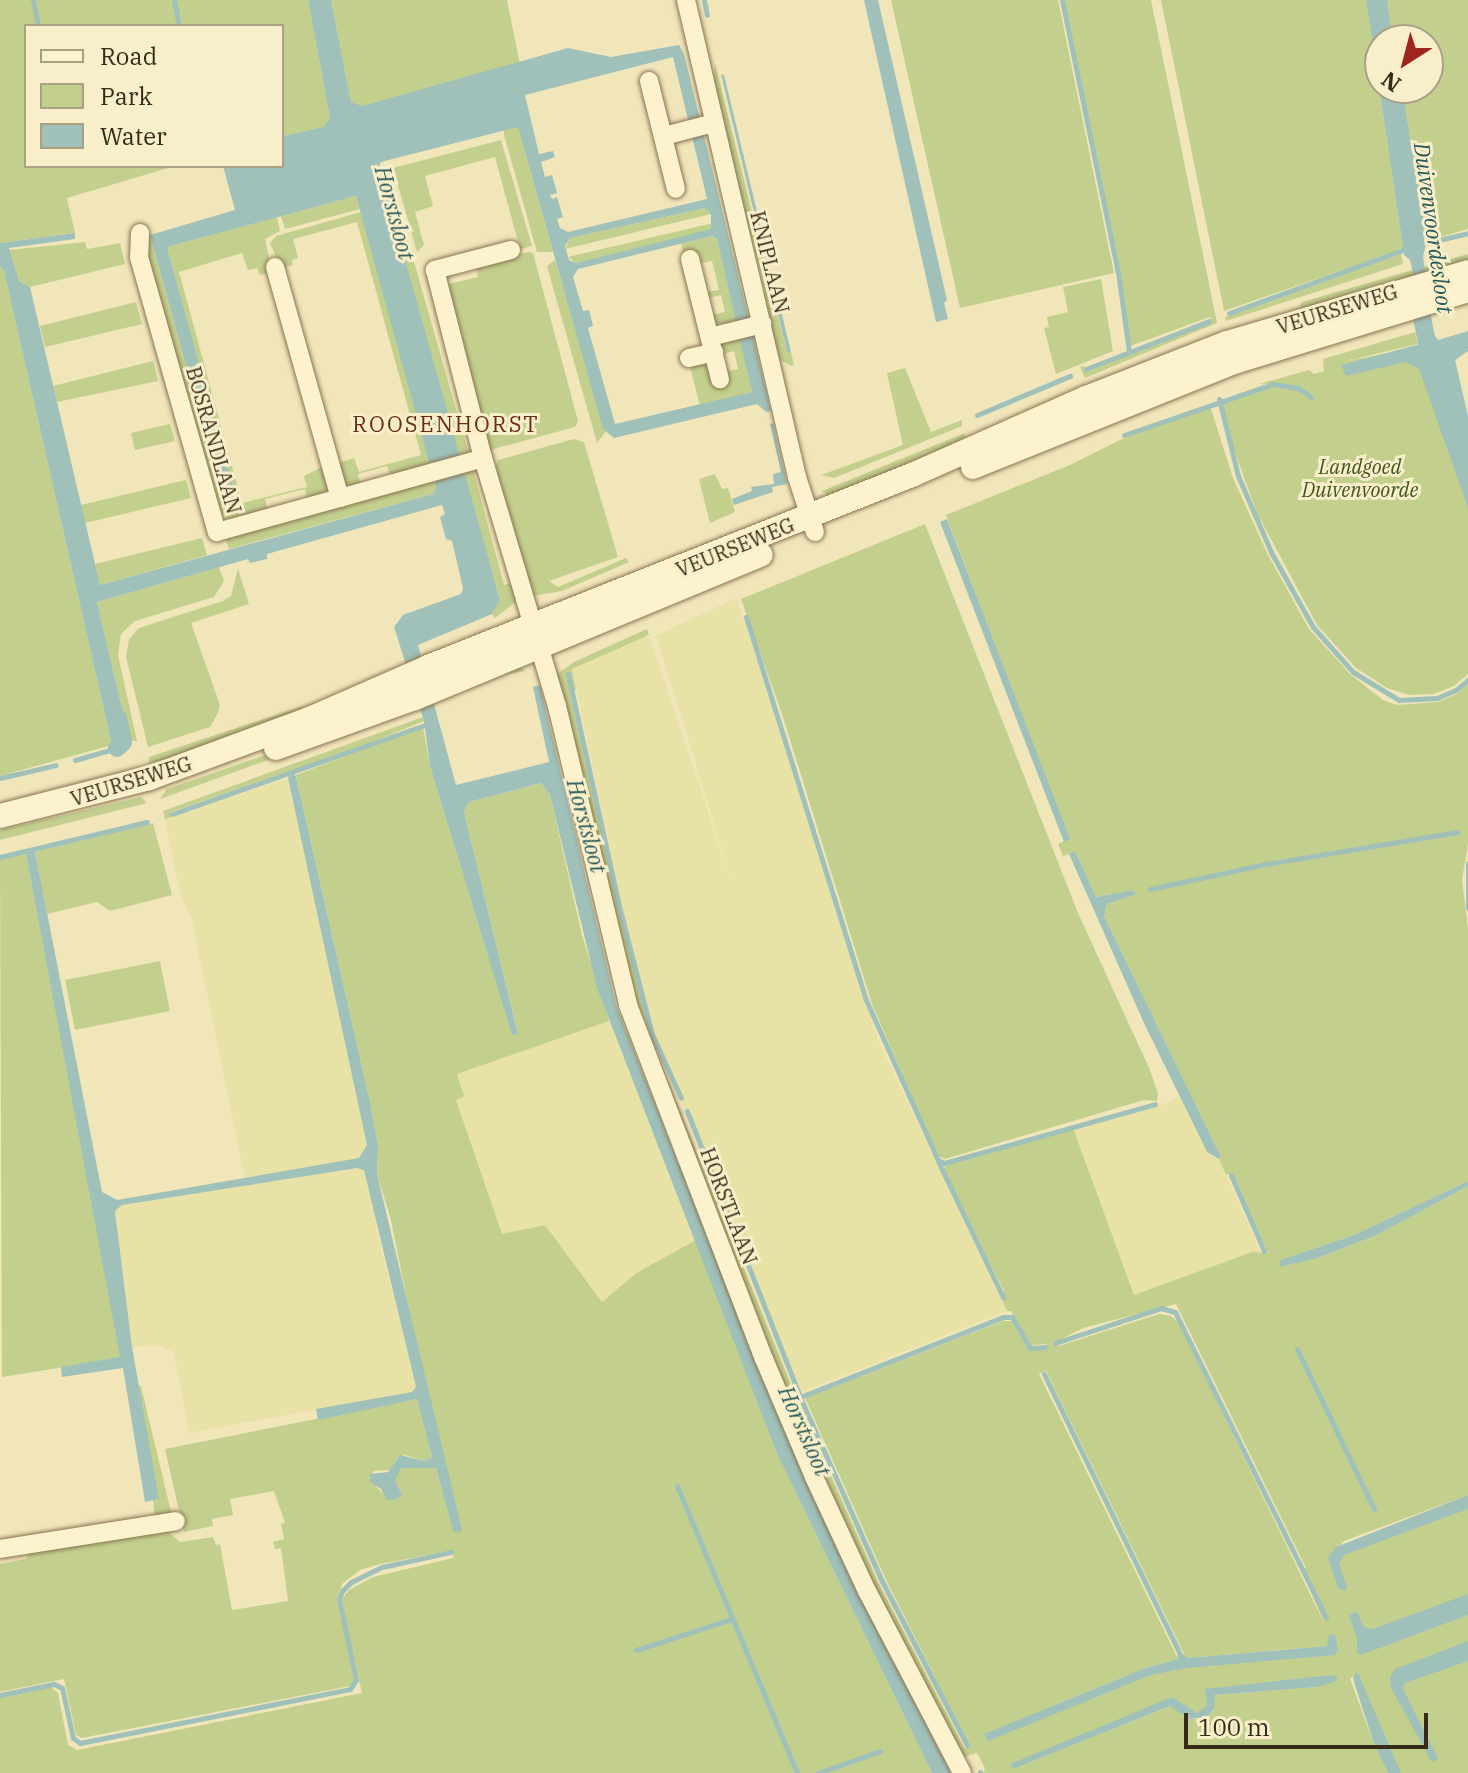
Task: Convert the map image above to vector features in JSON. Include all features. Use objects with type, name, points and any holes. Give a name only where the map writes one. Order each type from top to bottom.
[{"type":"main road","name":"VEURSEWEG","points":[[0,825],[172,782],[813,525],[1086,398],[1213,348],[1436,289],[1468,272]]},
{"type":"main road","name":"VEURSEWEG","points":[[1436,289],[1468,290]]},
{"type":"main road","name":"VEURSEWEG","points":[[0,816],[149,778],[421,683]]},
{"type":"street","name":"KNIPLAAN","points":[[686,0],[710,124],[797,477],[813,525]]},
{"type":"street","points":[[649,81],[676,189]]},
{"type":"street","points":[[664,136],[710,124]]},
{"type":"street","name":"BOSRANDLAAN","points":[[140,233],[139,257],[217,532],[475,460]]},
{"type":"street","name":"HORSTLAAN","points":[[511,250],[435,270],[475,460],[557,706],[628,1005],[764,1359],[814,1477],[867,1591],[962,1773]]},
{"type":"street","points":[[690,259],[720,379]]},
{"type":"street","points":[[275,267],[340,498]]},
{"type":"street","points":[[689,358],[734,331],[759,325]]},
{"type":"street","points":[[0,1549],[176,1521]]},
{"type":"shaded area","points":[[737,598],[878,1040],[1007,1311],[802,1392],[653,1032],[621,902],[572,669],[643,637],[651,639],[735,892],[656,635]]},
{"type":"shaded area","points":[[288,778],[367,1145],[359,1158],[245,1178],[192,920],[180,893],[165,819]]},
{"type":"shaded area","points":[[609,1021],[696,1240],[638,1272],[602,1303],[545,1225],[502,1234],[455,1100],[457,1074]]},
{"type":"shaded area","points":[[1179,1097],[1207,1152],[1219,1159],[1267,1266],[1138,1307],[1073,1128],[1159,1106]]},
{"type":"shaded area","points":[[357,1167],[364,1170],[374,1206],[377,1232],[416,1387],[412,1392],[189,1433],[174,1352],[157,1345],[132,1347],[115,1211],[122,1205]]},
{"type":"green space","points":[[0,0],[308,0],[330,118],[323,127],[284,136],[284,24],[24,24],[24,168],[168,168],[67,198],[75,233],[0,243]]},
{"type":"green space","points":[[331,0],[507,0],[520,64],[362,106],[351,103]]},
{"type":"green space","points":[[891,0],[1058,0],[1114,273],[960,308]]},
{"type":"green space","points":[[1064,0],[1151,0],[1217,323],[1085,378],[1080,367],[1084,366],[1087,372],[1212,321],[1210,317],[1130,346],[1120,270]]},
{"type":"green space","points":[[1161,0],[1366,0],[1370,24],[1364,24],[1364,104],[1381,104],[1403,249],[1224,311]]},
{"type":"green space","points":[[1387,0],[1468,0],[1468,229],[1433,239],[1427,239],[1405,104],[1444,104],[1444,24],[1391,24]]},
{"type":"green space","points":[[715,63],[787,352],[791,352],[794,365],[791,366],[777,358],[761,297],[765,292],[751,236],[745,227],[713,89]]},
{"type":"green space","points":[[518,126],[553,252],[537,252],[504,135],[504,130]]},
{"type":"green space","points":[[501,140],[532,246],[520,249],[495,157],[425,176],[433,206],[415,212],[424,245],[417,252],[393,168]]},
{"type":"green space","points":[[356,196],[360,209],[285,229],[281,216]]},
{"type":"green space","points":[[397,202],[469,455],[459,459],[388,205]]},
{"type":"green space","points":[[705,208],[711,214],[565,249],[570,238]]},
{"type":"green space","points":[[361,212],[431,466],[391,477],[387,466],[358,474],[361,486],[354,488],[341,481],[335,464],[354,458],[359,472],[421,455],[357,222],[293,239],[298,258],[292,260],[293,265],[281,269],[270,243],[276,236]]},
{"type":"green space","points":[[277,217],[280,231],[265,239],[272,272],[260,275],[257,268],[248,270],[242,253],[179,272],[242,503],[307,487],[304,476],[326,465],[330,485],[324,496],[308,500],[305,489],[265,499],[268,511],[231,520],[216,509],[146,260],[145,237],[150,235],[225,507],[229,509],[237,506],[167,247]]},
{"type":"green space","points":[[713,223],[711,230],[576,263],[568,257]]},
{"type":"green space","points":[[712,236],[717,239],[737,324],[715,323],[713,315],[725,312],[721,295],[709,298],[708,292],[719,290],[712,261],[701,263],[699,255],[685,259],[681,243]]},
{"type":"green space","points":[[85,242],[87,249],[120,243],[125,264],[30,287],[19,281],[9,250]]},
{"type":"green space","points":[[533,253],[578,421],[575,427],[490,450],[445,285],[478,277],[476,264]]},
{"type":"green space","points":[[1401,254],[1403,264],[1226,321],[1225,317]]},
{"type":"green space","points":[[1468,254],[1468,265],[1299,310],[1302,302]]},
{"type":"green space","points":[[555,260],[606,431],[597,443],[547,266]]},
{"type":"green space","points":[[0,266],[4,271],[112,745],[0,776]]},
{"type":"green space","points":[[1101,279],[1113,351],[1056,374],[1044,328],[1049,327],[1047,317],[1068,312],[1063,287]]},
{"type":"green space","points":[[136,302],[142,324],[45,347],[40,326]]},
{"type":"green space","name":"Landgoed Duivenvoorde","points":[[1415,332],[1418,344],[1346,361],[1436,344],[1468,437],[1468,674],[1454,686],[1434,694],[1409,695],[1387,688],[1356,668],[1317,625],[1257,513],[1217,403],[1283,383],[1259,384],[1309,370],[1314,374],[1324,371],[1323,359]]},
{"type":"green space","points":[[740,335],[752,392],[700,406],[689,362],[703,359],[727,371],[738,369],[734,351],[723,354],[721,345]]},
{"type":"green space","points":[[153,361],[158,381],[57,402],[53,386]]},
{"type":"green space","points":[[905,368],[931,432],[962,420],[962,426],[834,478],[821,475],[903,445],[887,373]]},
{"type":"green space","points":[[1210,406],[1233,478],[1268,555],[1309,629],[1350,674],[1383,700],[1397,705],[1438,702],[1457,694],[1468,684],[1468,844],[1462,880],[1468,928],[1468,1181],[1354,1235],[1280,1260],[1280,1266],[1315,1259],[1375,1236],[1468,1186],[1468,1495],[1344,1541],[1328,1558],[1333,1559],[1342,1547],[1468,1500],[1468,1773],[1393,1773],[1356,1676],[1350,1678],[1375,1747],[1388,1773],[983,1773],[985,1768],[977,1753],[960,1758],[872,1587],[807,1444],[634,1003],[554,676],[574,662],[647,629],[649,635],[572,669],[576,690],[570,693],[649,1034],[797,1399],[879,1584],[964,1747],[968,1748],[969,1744],[886,1580],[805,1398],[1003,1321],[1012,1321],[1029,1351],[1048,1347],[1046,1344],[1031,1345],[1011,1311],[1007,1311],[1003,1302],[1004,1291],[943,1170],[946,1165],[1073,1128],[1134,1295],[1252,1252],[1268,1253],[1233,1173],[1226,1175],[1219,1159],[1221,1157],[1104,916],[1107,904],[1135,895],[1134,890],[1096,897],[1075,852],[1063,856],[1058,844],[1069,839],[946,515],[1070,465],[1124,438]],"holes":[[[1176,1304],[1306,1568],[1302,1571],[1324,1623],[1179,1323],[1171,1316],[1159,1314],[1059,1346],[1052,1344],[1083,1328]],[[1046,1371],[1186,1658],[1327,1646],[1329,1635],[1327,1648],[1187,1661],[1147,1670],[986,1738],[985,1734],[1145,1668],[1178,1659],[1039,1374]],[[1337,1679],[1317,1687],[1214,1695],[1214,1710],[1207,1717],[1198,1719],[1189,1718],[1171,1706],[1012,1768],[1171,1702],[1198,1717],[1211,1707],[1211,1694]]]},
{"type":"green space","points":[[170,424],[175,441],[135,450],[131,433]]},
{"type":"green space","points":[[965,433],[965,443],[828,496],[822,491]]},
{"type":"green space","points":[[574,439],[584,442],[618,557],[549,581],[558,587],[626,558],[629,562],[562,591],[532,596],[495,468],[498,460]]},
{"type":"green space","points":[[473,469],[504,585],[513,582],[518,600],[495,618],[492,614],[500,599],[462,470]]},
{"type":"green space","points":[[715,474],[722,489],[728,488],[735,512],[710,523],[699,479]]},
{"type":"green space","points":[[434,478],[436,487],[433,494],[229,549],[226,541],[230,534]]},
{"type":"green space","points":[[186,480],[191,498],[85,523],[81,505]]},
{"type":"green space","points":[[925,524],[1078,913],[1158,1094],[1157,1101],[1144,1100],[945,1159],[938,1156],[872,1004],[782,714],[741,599]]},
{"type":"green space","points":[[202,538],[207,555],[100,585],[95,564]]},
{"type":"green space","points":[[219,567],[224,581],[214,597],[135,621],[121,634],[118,655],[137,741],[126,741],[124,717],[97,602]]},
{"type":"green space","points":[[238,569],[249,604],[191,623],[220,705],[218,713],[210,727],[148,747],[126,657],[129,639],[139,628],[231,596]]},
{"type":"green space","points":[[520,667],[525,671],[503,675],[160,799],[167,789]]},
{"type":"green space","points":[[303,706],[297,717],[149,772],[149,757]]},
{"type":"green space","points":[[423,717],[424,721],[365,745],[171,812],[171,817],[165,819],[163,811]]},
{"type":"green space","points":[[423,727],[430,766],[512,1034],[518,1033],[464,812],[469,802],[541,783],[550,795],[582,935],[609,1021],[457,1074],[464,1096],[456,1100],[502,1234],[545,1225],[602,1302],[638,1272],[696,1240],[778,1456],[932,1773],[0,1773],[0,1698],[51,1687],[58,1693],[68,1745],[77,1750],[362,1693],[341,1600],[349,1590],[373,1577],[453,1558],[454,1550],[380,1564],[360,1570],[342,1584],[337,1600],[355,1680],[350,1686],[82,1738],[76,1735],[64,1679],[0,1692],[0,1564],[26,1559],[31,1549],[164,1528],[180,1542],[213,1537],[216,1545],[220,1544],[232,1610],[288,1601],[281,1548],[275,1549],[273,1542],[284,1539],[281,1524],[285,1523],[274,1491],[230,1499],[233,1515],[212,1519],[213,1526],[184,1532],[165,1449],[417,1399],[432,1457],[424,1461],[405,1455],[397,1458],[390,1470],[374,1471],[369,1478],[382,1493],[401,1493],[395,1480],[402,1468],[436,1468],[453,1530],[391,1220],[377,1174],[378,1146],[370,1102],[296,775]]},
{"type":"green space","points":[[141,797],[147,803],[0,840],[0,830]]},
{"type":"green space","points":[[153,823],[172,895],[110,911],[97,902],[47,914],[35,852]]},
{"type":"green space","points":[[26,854],[121,1358],[2,1377],[0,860]]},
{"type":"green space","points":[[160,961],[170,1011],[75,1030],[65,980]]},
{"type":"green space","points":[[138,1386],[141,1386],[172,1516],[155,1519],[153,1500],[158,1499]]},
{"type":"water","points":[[308,0],[331,0],[351,102],[362,106],[568,48],[611,57],[679,45],[684,54],[771,411],[766,412],[757,404],[614,438],[603,429],[518,127],[381,162],[379,166],[500,600],[492,614],[418,645],[456,785],[549,762],[533,687],[540,685],[616,1005],[772,1401],[832,1534],[951,1773],[932,1773],[778,1456],[597,988],[550,795],[541,783],[469,802],[464,812],[518,1034],[512,1035],[430,766],[424,721],[394,627],[403,615],[461,594],[463,588],[452,541],[446,539],[440,517],[445,514],[442,505],[267,554],[267,559],[250,563],[248,559],[97,602],[124,717],[126,741],[112,745],[4,271],[0,266],[0,243],[75,233],[75,239],[9,248],[19,281],[30,287],[100,585],[433,494],[436,487],[356,196],[167,247],[238,506],[233,510],[225,507],[150,235],[235,210],[224,168],[284,168],[284,136],[323,127],[330,118]],"holes":[[[673,57],[707,199],[568,232],[560,228],[557,219],[563,217],[557,197],[552,199],[550,195],[557,193],[552,175],[545,177],[541,162],[555,157],[553,151],[539,154],[525,95]],[[705,208],[711,214],[711,229],[576,263],[569,260],[565,246],[570,238]],[[712,236],[717,239],[752,392],[615,424],[588,328],[593,326],[589,310],[583,311],[573,277],[578,269]]]},
{"type":"water","points":[[864,0],[878,0],[947,300],[944,303],[948,319],[936,322]]},
{"type":"water","points":[[1366,0],[1387,0],[1391,24],[1370,24]]},
{"type":"water","points":[[721,74],[724,75],[791,352],[787,352]]},
{"type":"water","points":[[1381,104],[1405,104],[1427,239],[1423,256],[1433,333],[1438,340],[1468,331],[1468,351],[1455,360],[1468,416],[1468,508],[1419,369],[1406,362],[1346,376],[1341,365],[1424,343],[1427,335],[1410,260],[1404,255]]},
{"type":"water","points":[[773,423],[787,484],[772,487],[773,492],[734,505],[732,499],[752,491],[751,487],[774,484],[773,474],[781,472],[770,424]]},
{"type":"water","points":[[947,519],[1070,839],[1064,842],[940,522]]},
{"type":"water","points":[[291,771],[296,776],[370,1102],[378,1146],[377,1174],[462,1530],[458,1532],[453,1531],[436,1468],[402,1468],[395,1480],[402,1495],[394,1500],[387,1500],[381,1489],[370,1482],[370,1474],[388,1472],[400,1455],[424,1461],[432,1457],[417,1399],[318,1420],[316,1409],[412,1392],[416,1387],[364,1170],[357,1168],[122,1205],[115,1211],[132,1347],[159,1499],[145,1502],[123,1368],[62,1377],[61,1367],[120,1357],[26,854],[30,849],[35,852],[102,1192],[117,1200],[359,1158],[367,1145],[288,778]]},
{"type":"water","points":[[1075,851],[1096,897],[1134,890],[1135,895],[1107,904],[1104,916],[1221,1157],[1219,1159],[1207,1152],[1144,1023],[1069,854]]},
{"type":"water","points":[[1468,1181],[1468,1186],[1375,1236],[1315,1259],[1279,1267],[1280,1260],[1354,1235]]},
{"type":"water","points":[[1468,1495],[1468,1509],[1344,1555],[1339,1564],[1347,1587],[1345,1591],[1338,1588],[1328,1558],[1336,1547]]},
{"type":"water","points":[[1468,1594],[1468,1615],[1361,1655],[1357,1653],[1357,1638],[1349,1616],[1353,1613],[1357,1612],[1364,1627],[1373,1629]]},
{"type":"water","points":[[1335,1634],[1338,1650],[1335,1655],[1187,1668],[1151,1675],[988,1741],[984,1734],[1145,1668],[1178,1659],[1176,1646],[1187,1658],[1327,1646],[1328,1636]]},
{"type":"water","points":[[1468,1641],[1468,1661],[1405,1683],[1403,1689],[1438,1758],[1435,1762],[1430,1759],[1391,1688],[1390,1677],[1395,1669]]},
{"type":"water","points":[[1356,1672],[1401,1773],[1388,1773],[1375,1747],[1353,1679]]},
{"type":"water","points":[[1332,1675],[1338,1677],[1335,1682],[1317,1687],[1215,1695],[1214,1709],[1207,1717],[1189,1719],[1170,1706],[1013,1769],[1010,1764],[1172,1697],[1197,1713],[1207,1705],[1205,1689]]},
{"type":"waterway","points":[[33,0],[38,24]]},
{"type":"waterway","points":[[174,0],[179,24]]},
{"type":"waterway","points":[[704,0],[707,15]]},
{"type":"waterway","points":[[1062,0],[1118,272],[1129,351]]},
{"type":"waterway","points":[[1422,244],[1468,233]]},
{"type":"waterway","points":[[1229,313],[1409,248]]},
{"type":"waterway","name":"Duivenvoordesloot","points":[[1417,293],[1431,362]]},
{"type":"waterway","points":[[1086,369],[1209,321]]},
{"type":"waterway","points":[[977,415],[1070,376]]},
{"type":"waterway","points":[[1124,435],[1273,384],[1298,388],[1311,397]]},
{"type":"waterway","points":[[1219,399],[1238,476],[1271,552],[1313,627],[1353,672],[1399,700],[1437,698],[1456,690],[1468,680]]},
{"type":"waterway","points":[[746,617],[866,1000],[938,1160],[944,1163],[1155,1104]]},
{"type":"waterway","name":"Horstsloot","points":[[568,674],[618,902],[652,1034],[681,1098]]},
{"type":"waterway","points":[[117,748],[123,742],[118,718]]},
{"type":"waterway","points":[[172,814],[428,724]]},
{"type":"waterway","points":[[75,760],[117,748]]},
{"type":"waterway","points":[[0,778],[56,765]]},
{"type":"waterway","points":[[0,857],[147,822]]},
{"type":"waterway","points":[[1150,889],[1266,864],[1457,832]]},
{"type":"waterway","points":[[1468,863],[1468,908]]},
{"type":"waterway","name":"Horstsloot","points":[[687,1111],[800,1397],[882,1581],[967,1745]]},
{"type":"waterway","points":[[938,1161],[1003,1297]]},
{"type":"waterway","points":[[1231,1175],[1264,1251]]},
{"type":"waterway","points":[[1055,1343],[1161,1308],[1175,1312],[1326,1618]]},
{"type":"waterway","name":"Horstsloot","points":[[800,1397],[1003,1317],[1012,1317],[1030,1348],[1045,1347]]},
{"type":"waterway","points":[[1297,1349],[1374,1509]]},
{"type":"waterway","points":[[1044,1374],[1178,1650]]},
{"type":"waterway","points":[[677,1486],[797,1773]]},
{"type":"waterway","points":[[0,1695],[54,1684],[62,1688],[73,1738],[80,1743],[350,1689],[356,1680],[339,1599],[342,1591],[351,1582],[382,1567],[451,1552]]},
{"type":"waterway","points":[[636,1650],[732,1619]]},
{"type":"waterway","points":[[818,1773],[880,1751]]},
{"type":"district","name":"ROOSENHORST","points":[[446,424]]}]
